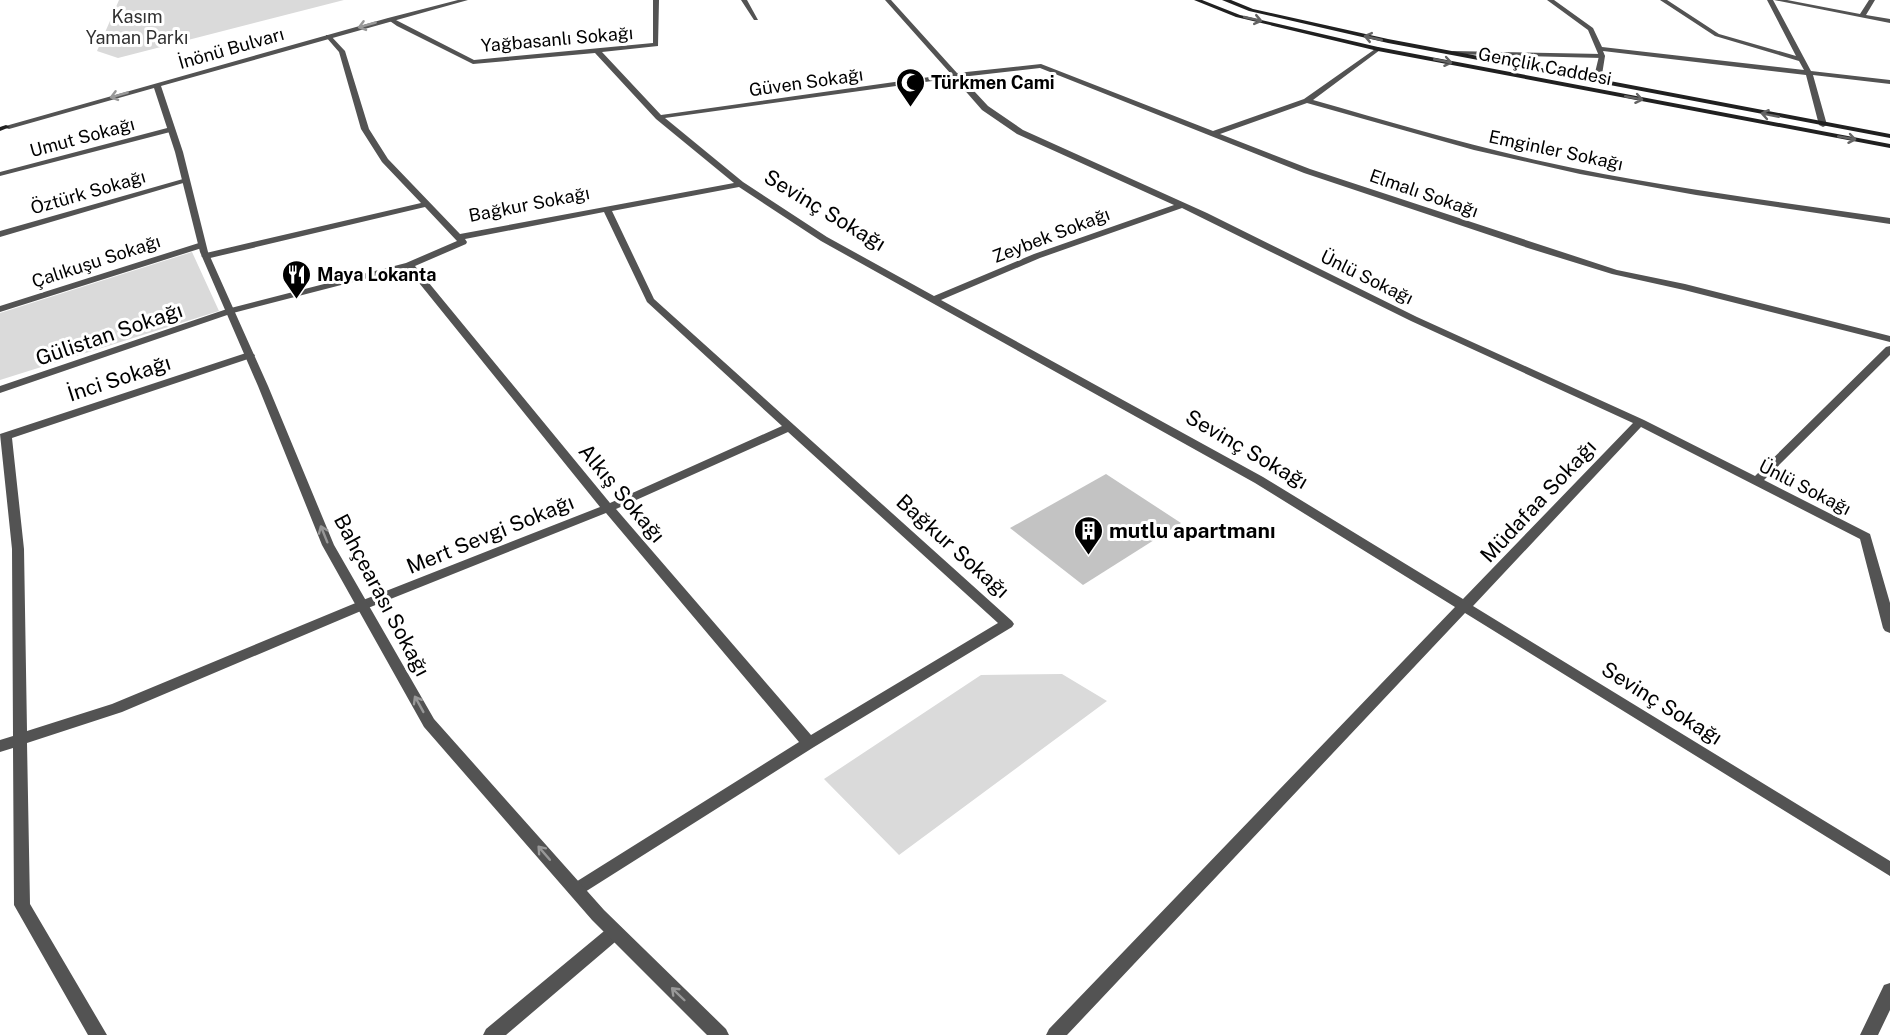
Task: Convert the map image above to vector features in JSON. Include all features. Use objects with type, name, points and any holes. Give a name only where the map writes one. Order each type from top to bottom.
[{"type":"main road","name":"Gençlik Caddesi","points":[[1197,0],[1238,16],[1378,48],[1890,146]]},
{"type":"main road","name":"Gençlik Caddesi","points":[[1225,0],[1262,13],[1388,42],[1890,136]]},
{"type":"street","name":"İnönü Bulvarı","points":[[2,128],[328,36],[465,0]]},
{"type":"street","name":"Yağbasanlı Sokağı","points":[[390,19],[473,62],[656,45],[656,0]]},
{"type":"street","points":[[744,0],[756,19]]},
{"type":"street","name":"Ünlü Sokağı","points":[[888,0],[985,108],[1020,132],[1182,205],[1414,319],[1640,422],[1866,537],[1890,628]]},
{"type":"street","points":[[1550,0],[1591,29],[1601,53],[1597,81],[1593,90]]},
{"type":"street","points":[[1663,0],[1717,35],[1802,60]]},
{"type":"street","points":[[1770,0],[1809,73],[1822,125],[1827,135]]},
{"type":"street","points":[[1777,0],[1890,21]]},
{"type":"street","points":[[1862,16],[1872,0]]},
{"type":"street","points":[[328,36],[342,51],[365,129],[385,160],[459,237]]},
{"type":"street","points":[[1215,133],[1307,101],[1378,48]]},
{"type":"street","name":"Sevinç Sokağı","points":[[597,51],[659,117],[740,184],[824,239],[1259,480],[1890,869]]},
{"type":"street","points":[[1453,53],[1601,53],[1890,82]]},
{"type":"street","name":"Elmalı Sokağı","points":[[957,75],[1041,66],[1307,171],[1605,269],[1890,339]]},
{"type":"street","name":"Güven Sokağı","points":[[659,117],[957,75]]},
{"type":"street","name":"Bahçearası Sokağı","points":[[157,85],[204,251],[250,355],[328,545],[429,723],[615,932],[720,1035]]},
{"type":"street","name":"Emginler Sokağı","points":[[1307,101],[1496,153],[1578,172],[1890,221]]},
{"type":"street","name":"Umut Sokağı","points":[[0,174],[171,129]]},
{"type":"street","name":"Öztürk Sokağı","points":[[0,234],[186,181]]},
{"type":"street","name":"Bağkur Sokağı","points":[[459,237],[740,184]]},
{"type":"street","name":"Çalıkuşu Sokağı","points":[[0,309],[204,251],[427,204]]},
{"type":"street","name":"Zeybek Sokağı","points":[[934,299],[1036,256],[1182,205]]},
{"type":"street","name":"Bağkur Sokağı","points":[[577,890],[809,743],[1007,624],[650,300],[606,208]]},
{"type":"street","name":"Gülistan Sokağı","points":[[0,390],[230,311],[409,265],[463,242],[459,237]]},
{"type":"street","name":"Alkış Sokağı","points":[[409,265],[608,508],[809,743]]},
{"type":"street","points":[[1756,481],[1890,349]]},
{"type":"street","name":"İnci Sokağı","points":[[3,437],[250,355]]},
{"type":"street","name":"Müdafaa Sokağı","points":[[1055,1035],[1640,422]]},
{"type":"street","name":"Mert Sevgi Sokağı","points":[[0,746],[117,708],[363,605],[608,508],[790,427]]},
{"type":"street","points":[[3,437],[18,549],[22,738],[22,904],[98,1035]]},
{"type":"street","points":[[492,1035],[615,932]]},
{"type":"street","points":[[1869,1035],[1890,991]]},
{"type":"green space","name":"Kasım Yaman Parkı","points":[[119,0],[344,0],[118,58],[97,51]]},
{"type":"green space","points":[[192,252],[219,311],[0,380],[0,313]]},
{"type":"green space","points":[[1062,674],[1107,701],[899,855],[824,779],[981,675]]},
{"type":"building","name":"mutlu apartmanı","points":[[1106,474],[1181,523],[1083,585],[1010,528]]},
{"type":"place","name":"Türkmen Cami","points":[[910,108]]},
{"type":"place","name":"Maya Lokanta","points":[[296,300]]},
{"type":"place","name":"mutlu apartmanı","points":[[1088,556]]}]
